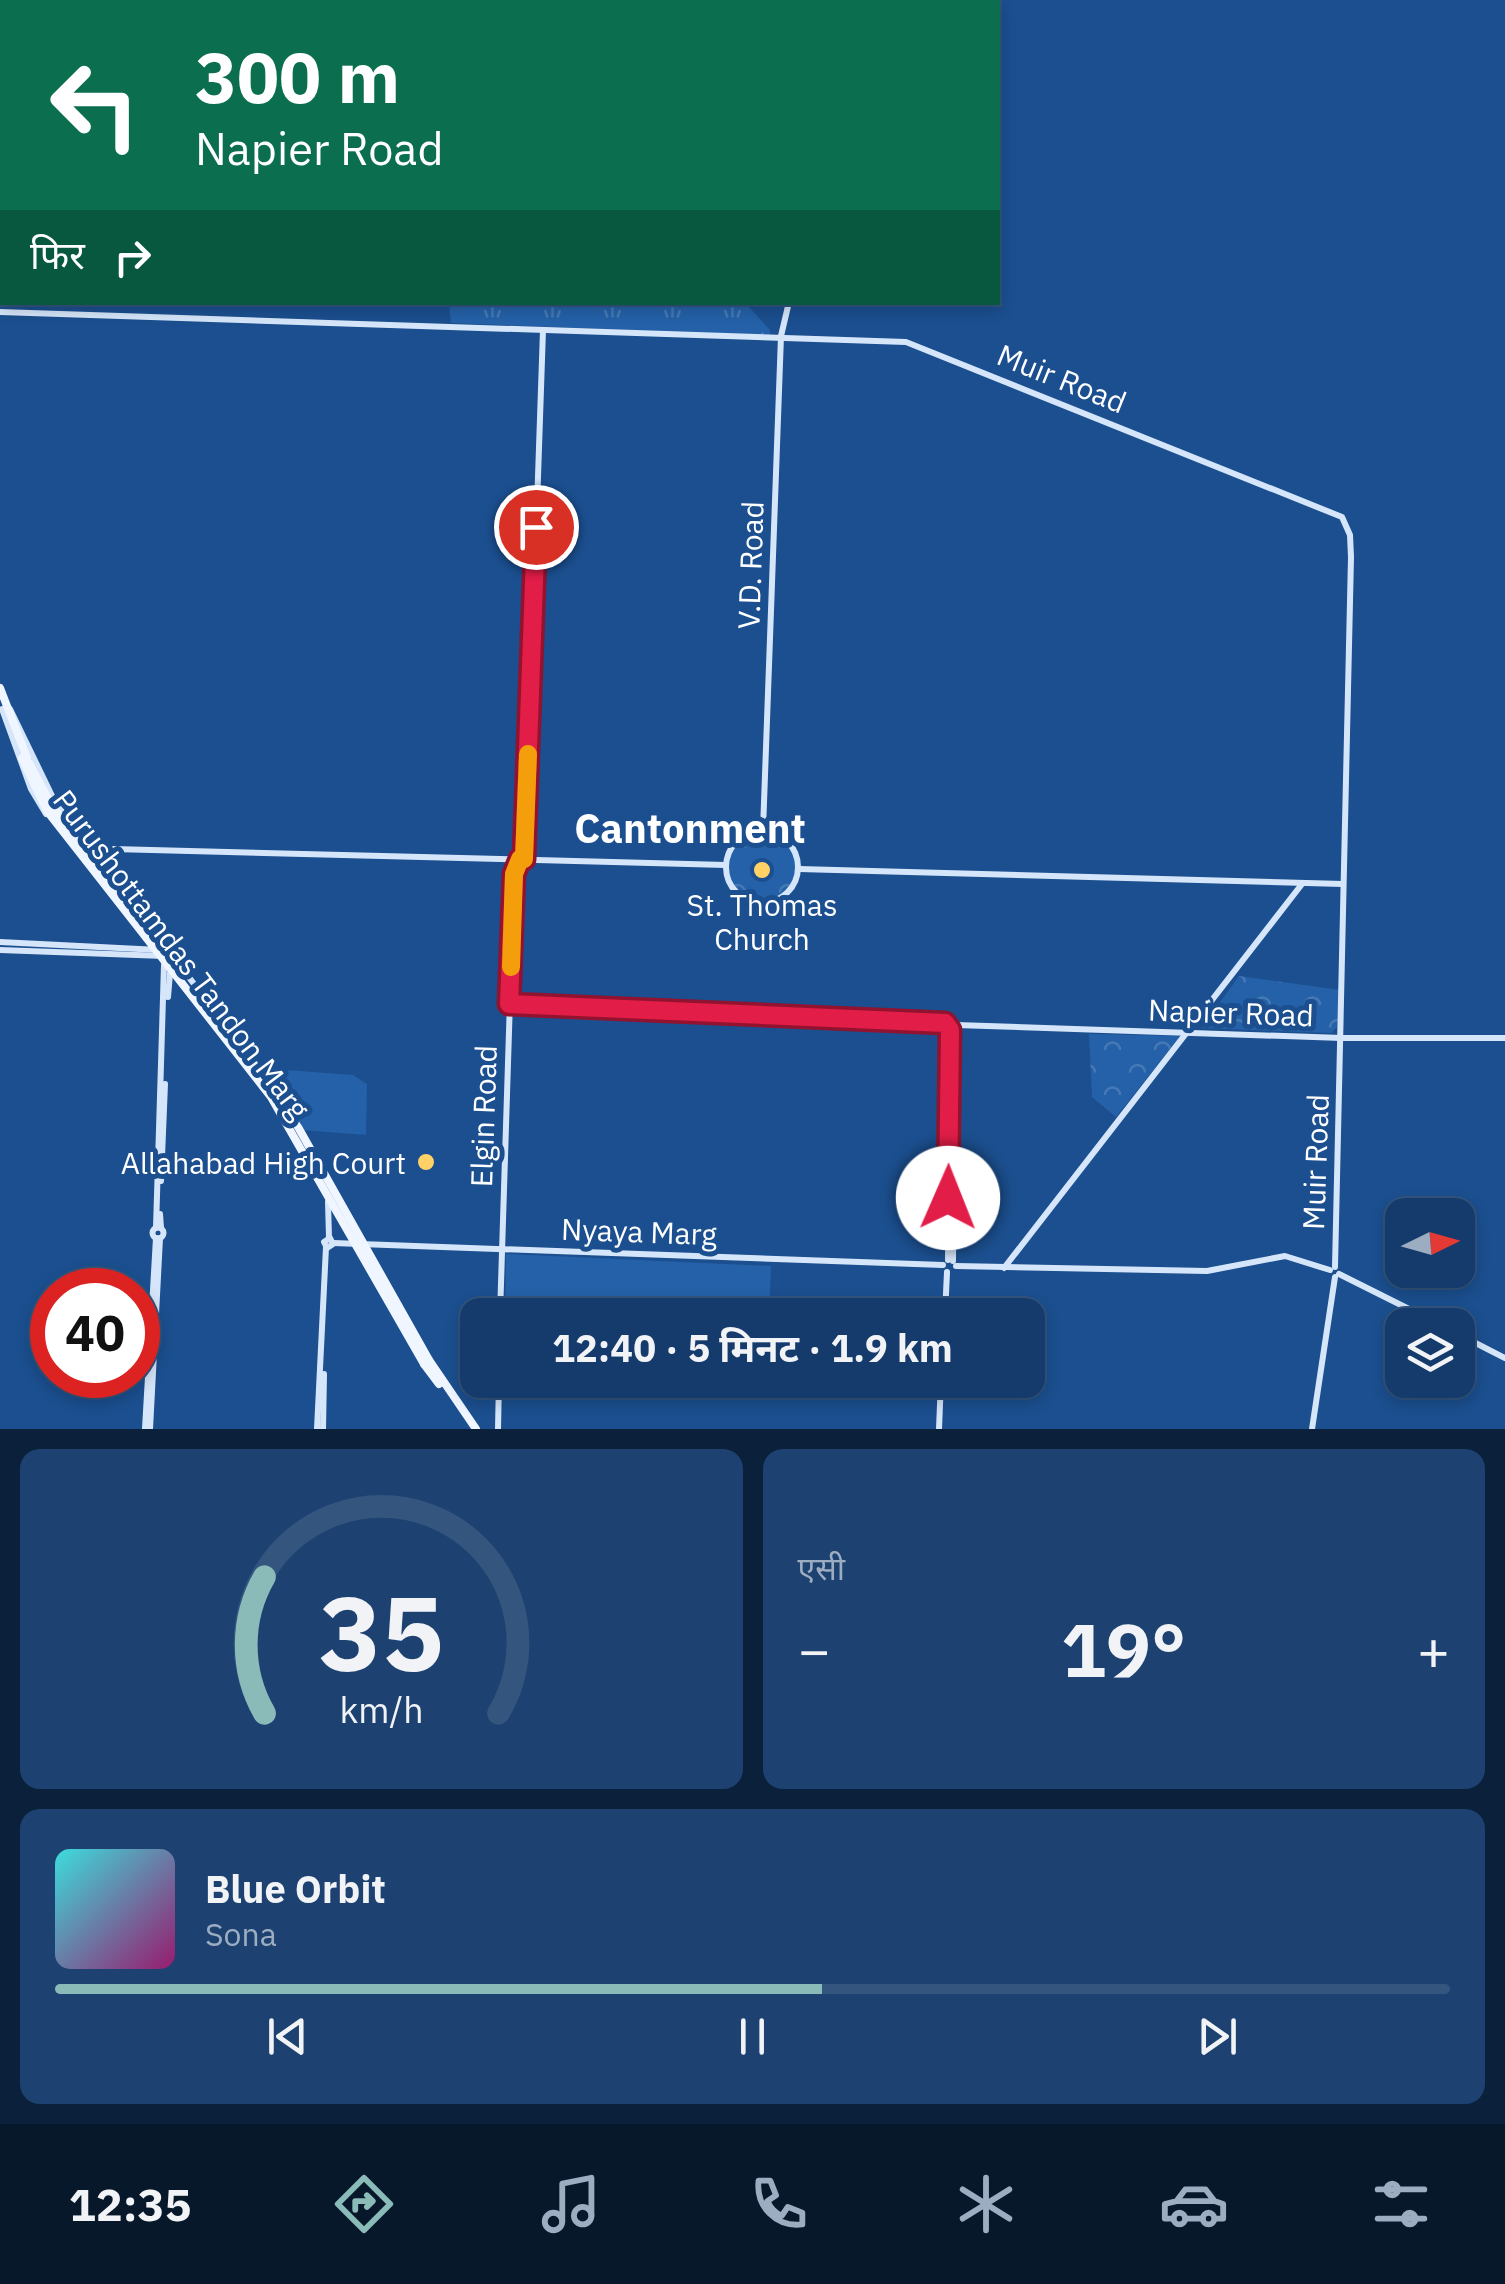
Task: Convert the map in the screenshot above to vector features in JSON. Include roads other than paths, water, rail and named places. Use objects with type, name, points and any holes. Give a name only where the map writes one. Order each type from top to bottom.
[{"type":"main road","points":[[0,688],[24,758],[52,806],[254,1064],[294,1122],[428,1365]]},
{"type":"main road","name":"Purushottamdas Tandon Marg","points":[[428,1365],[473,1429]]},
{"type":"street","name":"V.D. Road","points":[[763,830],[781,336],[787,305]]},
{"type":"street","name":"Muir Road","points":[[0,312],[878,338],[925,348],[1342,517],[1350,535],[1351,556],[1335,1272],[1312,1429]]},
{"type":"street","name":"Elgin Road","points":[[500,1298],[514,874],[522,859],[543,330]]},
{"type":"street","name":"Purushottamdas Tandon Marg","points":[[3,705],[14,713],[55,802],[103,860],[168,953],[253,1057],[294,1116],[432,1358],[428,1365],[268,1099],[164,965],[147,954],[92,869],[39,806],[3,705]]},
{"type":"street","points":[[763,830],[789,842],[799,869],[791,890],[771,903],[760,904],[739,896],[726,866],[740,838],[763,830]]},
{"type":"street","points":[[92,869],[113,849],[726,866]]},
{"type":"street","points":[[799,869],[1343,884]]},
{"type":"street","points":[[1004,1268],[1302,884]]},
{"type":"street","points":[[0,942],[147,954]]},
{"type":"street","points":[[0,950],[168,953]]},
{"type":"street","points":[[148,1429],[158,1238],[164,965]]},
{"type":"street","points":[[158,1228],[170,973]]},
{"type":"street","name":"Napier Road","points":[[509,1004],[951,1026],[1342,1038],[1505,1038]]},
{"type":"street","points":[[946,1298],[951,1026]]},
{"type":"street","points":[[320,1429],[328,1202]]},
{"type":"street","name":"Nyaya Marg","points":[[329,1244],[1004,1268],[1208,1271],[1285,1256],[1335,1272],[1407,1308]]},
{"type":"street","points":[[1475,1343],[1505,1358]]},
{"type":"street","points":[[498,1429],[499,1398]]},
{"type":"street","points":[[939,1429],[941,1398]]},
{"type":"place","name":"St. Thomas Church","points":[[762,870]]},
{"type":"place","name":"Allahabad High Court","points":[[426,1162]]},
{"type":"district","name":"Cantonment","points":[[690,828]]}]
